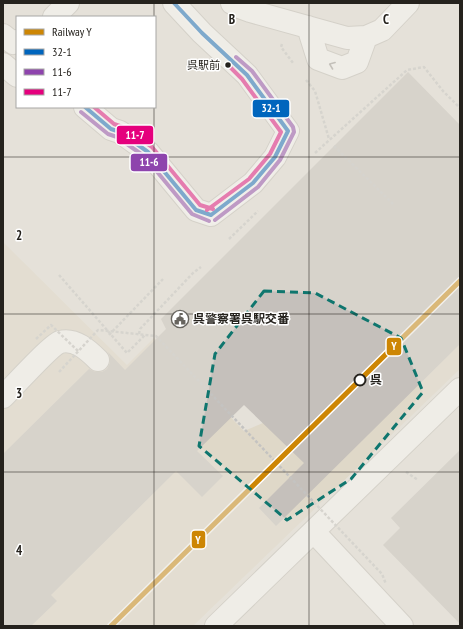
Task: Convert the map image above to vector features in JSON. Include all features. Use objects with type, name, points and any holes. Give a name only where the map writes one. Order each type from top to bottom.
[{"type":"street","points":[[55,16],[68,3]]},
{"type":"street","points":[[86,108],[111,129],[120,132],[148,152],[196,210],[210,215],[253,183],[275,157],[288,131],[247,75],[202,33],[174,3]]},
{"type":"street","points":[[232,3],[250,11],[347,38],[366,37],[382,30],[408,3]]},
{"type":"street","points":[[308,27],[318,59],[342,68],[358,62],[366,37]]},
{"type":"street","points":[[3,35],[13,43],[16,42]]},
{"type":"street","points":[[3,64],[16,75]]},
{"type":"street","points":[[3,397],[43,344],[67,341],[85,348],[98,360]]},
{"type":"street","points":[[216,626],[460,389]]},
{"type":"street","points":[[314,532],[402,626]]},
{"type":"path","points":[[281,47],[296,66]]},
{"type":"path","points":[[315,153],[407,70],[424,67],[443,91],[460,108]]},
{"type":"path","points":[[305,78],[314,91],[329,139]]},
{"type":"path","points":[[334,146],[394,205]]},
{"type":"path","points":[[229,239],[262,207]]},
{"type":"path","points":[[139,334],[140,329],[201,266]]},
{"type":"path","points":[[59,275],[127,353],[145,335]]},
{"type":"path","points":[[106,337],[162,279]]},
{"type":"path","points":[[43,344],[51,325],[78,351]]},
{"type":"path","points":[[59,372],[98,330],[156,336],[382,574],[386,584]]},
{"type":"highlighted area","points":[[264,291],[315,293],[401,338],[423,392],[351,479],[287,520],[199,446],[215,354]]},
{"type":"shaded area","points":[[460,227],[460,369],[193,626],[3,626],[3,242],[127,365],[154,338],[244,431],[263,423]]},
{"type":"building","points":[[408,72],[460,125],[460,344],[276,526],[259,508],[304,463],[244,405],[197,451],[223,476],[202,497],[176,471],[51,595],[57,601],[31,626],[3,626],[3,454],[89,369],[95,372],[102,372],[107,369],[110,363],[108,352],[125,370],[166,329],[161,319]]},
{"type":"building","points":[[460,450],[460,624],[383,545],[400,528],[391,518]]},
{"type":"rail line","name":"Y","points":[[111,626],[460,281]]},
{"type":"transit line","name":"32-1","points":[[174,3],[202,33],[247,75],[288,131],[275,157],[253,183],[211,215]]},
{"type":"transit line","name":"11-6","points":[[215,220],[258,187],[280,160],[294,132],[293,127],[252,71],[236,57]]},
{"type":"transit line","name":"11-7","points":[[207,210],[249,179],[270,154],[281,132],[242,79],[228,65]]},
{"type":"transit line","name":"32-1","points":[[86,108],[111,129],[120,132],[148,152],[196,210],[211,215]]},
{"type":"transit line","name":"11-7","points":[[95,108],[114,124],[123,127],[152,147],[200,205],[213,209]]},
{"type":"transit line","name":"11-6","points":[[81,112],[108,134],[117,137],[144,156],[192,214],[209,221]]},
{"type":"place","name":"呉駅前","points":[[228,65]]},
{"type":"place","name":"呉警察署呉駅交番","points":[[180,319]]},
{"type":"place","name":"呉","points":[[360,380]]}]
